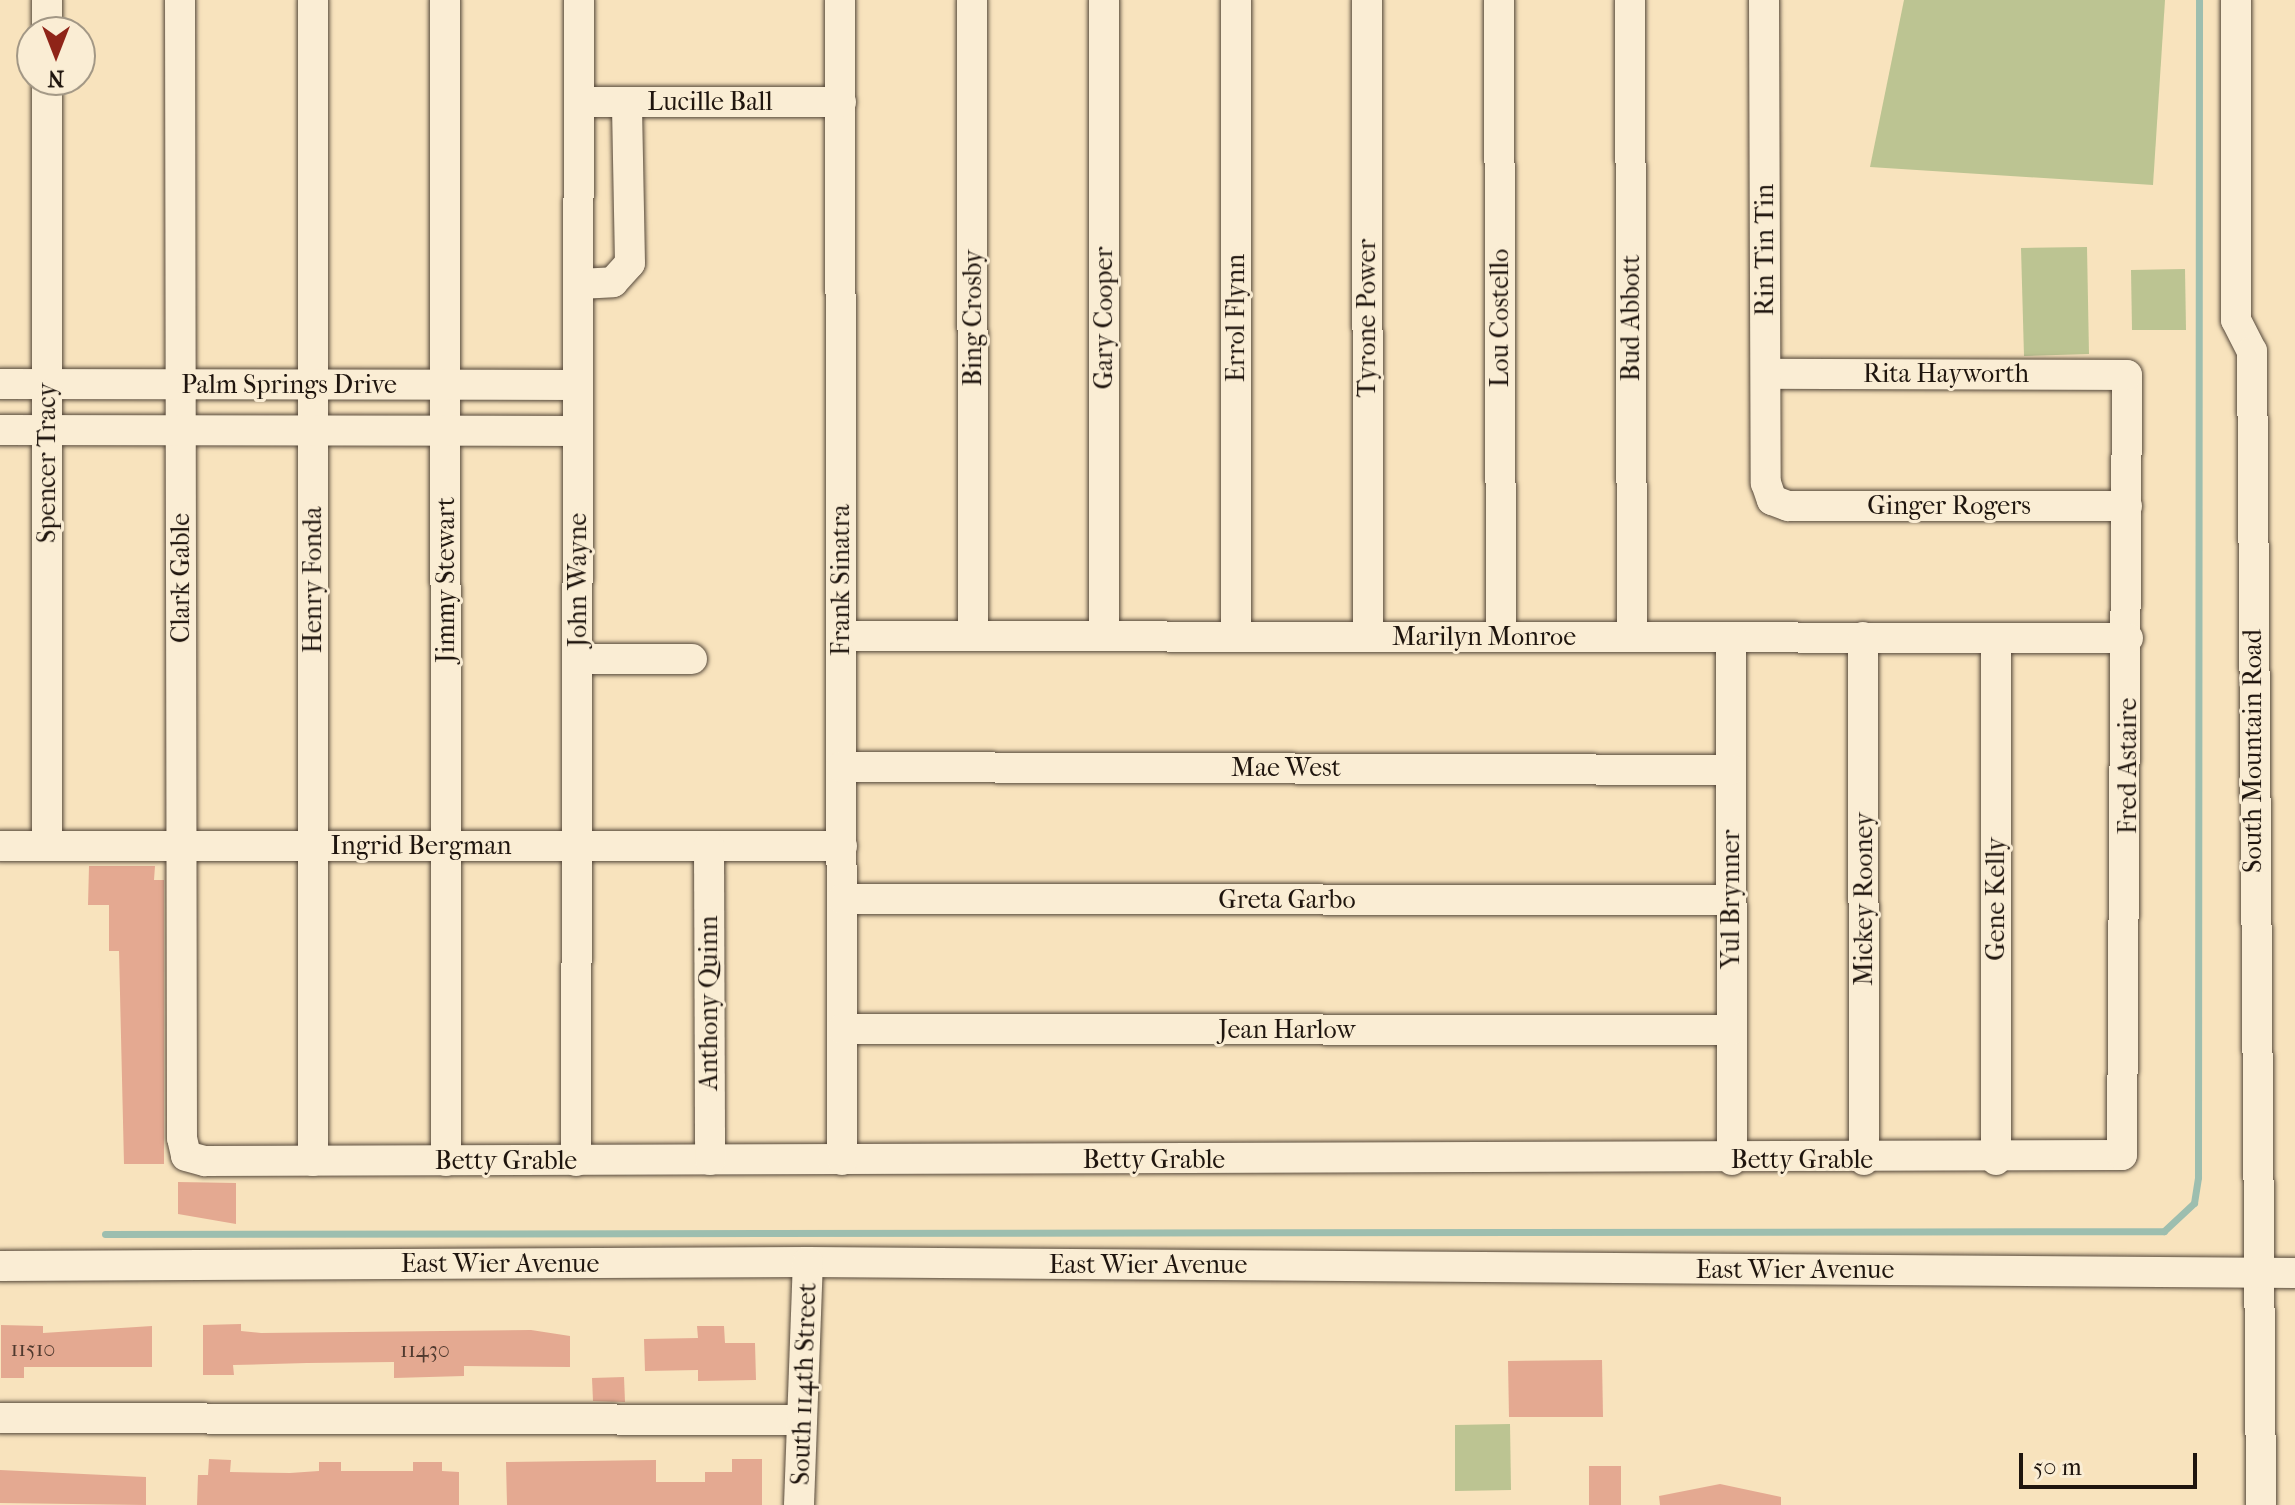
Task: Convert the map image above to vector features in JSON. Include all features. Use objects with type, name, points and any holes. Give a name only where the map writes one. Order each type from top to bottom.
[{"type":"street","name":"Clark Gable","points":[[180,0],[181,846],[186,1156]]},
{"type":"street","name":"Henry Fonda","points":[[313,0],[313,1161]]},
{"type":"street","name":"Jimmy Stewart","points":[[445,0],[446,1161]]},
{"type":"street","name":"John Wayne","points":[[576,1161],[579,0]]},
{"type":"street","name":"Frank Sinatra","points":[[840,0],[842,1160]]},
{"type":"street","name":"Bing Crosby","points":[[972,0],[973,636]]},
{"type":"street","name":"Gary Cooper","points":[[1104,0],[1104,636]]},
{"type":"street","name":"Errol Flynn","points":[[1236,0],[1236,636]]},
{"type":"street","name":"Tyrone Power","points":[[1367,0],[1368,637]]},
{"type":"street","name":"Lou Costello","points":[[1499,0],[1501,637]]},
{"type":"street","name":"Bud Abbott","points":[[1630,0],[1632,637]]},
{"type":"street","name":"Rin Tin Tin","points":[[1764,0],[1766,374],[1772,500]]},
{"type":"street","name":"South Mountain Road","points":[[2236,0],[2236,320],[2252,351],[2254,1273],[2261,1505]]},
{"type":"street","name":"Spencer Tracy","points":[[47,96],[47,846]]},
{"type":"street","name":"Lucille Ball","points":[[579,102],[841,102]]},
{"type":"street","points":[[579,284],[613,282],[630,263],[627,102]]},
{"type":"street","name":"Rita Hayworth","points":[[1766,374],[2127,375]]},
{"type":"street","name":"Fred Astaire","points":[[2122,1155],[2128,638],[2127,375]]},
{"type":"street","name":"Palm Springs Drive","points":[[0,384],[578,385]]},
{"type":"street","name":"Palm Springs Drive","points":[[0,430],[578,431]]},
{"type":"street","name":"Ginger Rogers","points":[[1772,500],[2127,506]]},
{"type":"street","name":"Marilyn Monroe","points":[[841,636],[2128,638]]},
{"type":"street","name":"Yul Brynner","points":[[1731,637],[1732,1160]]},
{"type":"street","name":"Mickey Rooney","points":[[1863,637],[1864,1160]]},
{"type":"street","name":"Gene Kelly","points":[[1996,638],[1996,1160]]},
{"type":"street","points":[[578,659],[692,659]]},
{"type":"street","name":"Mae West","points":[[841,767],[1731,770]]},
{"type":"street","name":"Ingrid Bergman","points":[[0,846],[842,846]]},
{"type":"street","name":"Anthony Quinn","points":[[709,846],[710,1160]]},
{"type":"street","name":"Greta Garbo","points":[[842,899],[1731,900]]},
{"type":"street","name":"Jean Harlow","points":[[842,1029],[1732,1030]]},
{"type":"street","name":"Betty Grable","points":[[186,1156],[313,1161],[576,1161],[1996,1160],[2122,1155]]},
{"type":"street","name":"East Wier Avenue","points":[[0,1266],[808,1262],[2295,1273]]},
{"type":"street","name":"South 114th Street","points":[[799,1505],[808,1262]]},
{"type":"street","points":[[0,1418],[800,1420]]},
{"type":"green space","points":[[1904,0],[2165,0],[2153,185],[1870,167]]},
{"type":"green space","points":[[2087,247],[2089,354],[2024,356],[2021,248]]},
{"type":"green space","points":[[2185,269],[2186,330],[2132,330],[2131,270]]},
{"type":"green space","points":[[1510,1424],[1511,1490],[1455,1491],[1455,1425]]},
{"type":"building","points":[[89,866],[155,866],[154,880],[164,880],[164,1164],[124,1164],[119,951],[109,951],[109,905],[88,905]]},
{"type":"building","points":[[178,1182],[236,1183],[236,1224],[178,1214]]},
{"type":"building","points":[[241,1324],[241,1331],[261,1333],[531,1330],[570,1336],[570,1367],[464,1366],[464,1376],[394,1378],[394,1362],[307,1363],[233,1365],[234,1375],[203,1375],[203,1325]]},
{"type":"building","points":[[1,1325],[43,1326],[43,1333],[152,1326],[152,1367],[24,1367],[24,1378],[1,1378]]},
{"type":"building","points":[[697,1326],[724,1326],[725,1343],[755,1343],[756,1380],[698,1381],[698,1370],[645,1371],[644,1339],[698,1338]]},
{"type":"building","points":[[1602,1360],[1603,1417],[1509,1417],[1508,1361]]},
{"type":"building","points":[[624,1377],[625,1402],[593,1401],[592,1378]]},
{"type":"building","points":[[209,1459],[231,1460],[230,1472],[290,1473],[319,1471],[319,1462],[341,1462],[341,1471],[413,1471],[413,1462],[442,1462],[442,1471],[459,1472],[459,1505],[197,1505],[198,1475],[208,1475]]},
{"type":"building","points":[[732,1459],[762,1459],[762,1505],[507,1505],[506,1462],[656,1460],[656,1482],[705,1482],[705,1472],[732,1472]]},
{"type":"building","points":[[1589,1466],[1621,1466],[1621,1505],[1589,1505]]},
{"type":"building","points":[[0,1470],[146,1477],[146,1505],[0,1503]]},
{"type":"building","points":[[1720,1484],[1781,1497],[1781,1505],[1660,1505],[1659,1496]]},
{"type":"waterway","points":[[105,1234],[2164,1231],[2194,1203],[2198,1177],[2199,0]]}]
